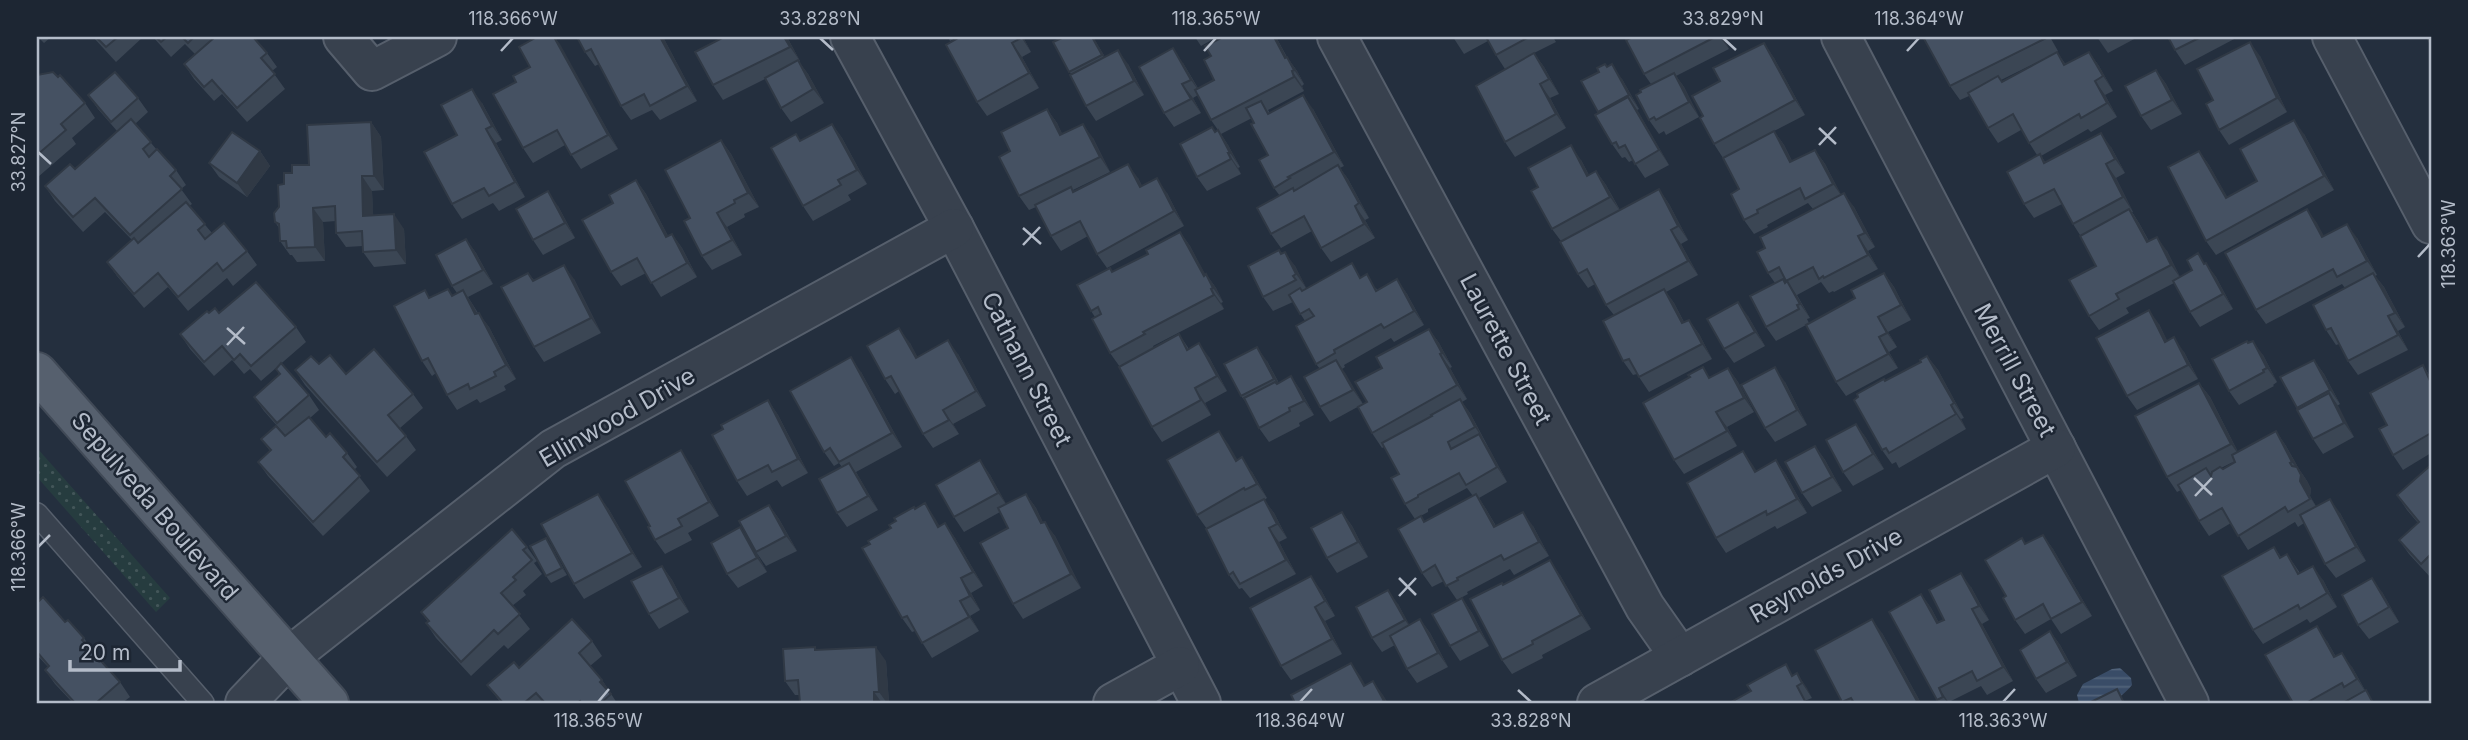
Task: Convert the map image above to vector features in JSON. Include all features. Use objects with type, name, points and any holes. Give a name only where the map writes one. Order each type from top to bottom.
[{"type":"main road","name":"Sepulveda Boulevard","points":[[37,372],[329,703]]},
{"type":"street","points":[[343,37],[372,71],[437,37]]},
{"type":"street","name":"Cathann Street","points":[[850,37],[954,228],[1201,703]]},
{"type":"street","name":"Laurette Street","points":[[1338,37],[1645,607],[1680,657]]},
{"type":"street","name":"Merrill Street","points":[[1841,37],[2189,703]]},
{"type":"street","points":[[2332,37],[2431,224]]},
{"type":"street","name":"Ellinwood Drive","points":[[245,703],[289,657],[553,449],[954,228]]},
{"type":"street","name":"Reynolds Drive","points":[[1597,703],[2056,447]]},
{"type":"street","points":[[1113,703],[1180,666]]},
{"type":"lane","points":[[37,514],[203,703]]},
{"type":"green space","points":[[37,448],[170,598],[156,612],[37,477]]},
{"type":"water","points":[[2120,668],[2131,678],[2132,685],[2126,692],[2108,702],[2079,703],[2077,695],[2083,684],[2112,669]]},
{"type":"building","points":[[96,37],[118,37],[106,47]]},
{"type":"building","points":[[182,37],[194,37],[188,43]]},
{"type":"building","points":[[215,37],[253,37],[267,53],[261,58],[275,74],[237,108],[212,80],[204,87],[184,64]]},
{"type":"building","points":[[537,37],[554,37],[608,135],[571,155],[557,130],[523,148],[493,94],[516,82],[513,76],[530,67],[519,47]]},
{"type":"building","points":[[577,37],[660,37],[687,86],[650,106],[644,94],[621,106],[591,49],[585,52]]},
{"type":"building","points":[[724,37],[784,37],[790,47],[713,85],[695,52]]},
{"type":"building","points":[[960,37],[1021,37],[1012,43],[1029,73],[977,102],[946,45]]},
{"type":"building","points":[[1064,37],[1092,37],[1102,55],[1069,72],[1053,42]]},
{"type":"building","points":[[1223,37],[1274,37],[1294,70],[1294,77],[1211,120],[1195,90],[1214,80],[1204,60],[1211,56],[1205,46]]},
{"type":"building","points":[[1486,37],[1529,37],[1496,55]]},
{"type":"building","points":[[1633,37],[1715,37],[1644,74],[1626,40]]},
{"type":"building","points":[[1923,37],[2048,37],[1950,86]]},
{"type":"building","points":[[2168,37],[2201,37],[2175,50]]},
{"type":"building","points":[[2250,42],[2277,98],[2219,130],[2206,104],[2213,100],[2197,69]]},
{"type":"building","points":[[1764,43],[1795,100],[1714,144],[1692,96],[1720,81],[1713,68]]},
{"type":"building","points":[[1173,48],[1191,80],[1182,84],[1191,99],[1164,113],[1139,67]]},
{"type":"building","points":[[1118,50],[1134,81],[1086,106],[1070,75]]},
{"type":"building","points":[[2057,52],[2064,65],[2089,52],[2103,76],[2095,81],[2107,103],[2081,118],[2079,114],[2029,143],[2013,114],[1988,128],[1968,93],[1998,76],[2002,82]]},
{"type":"building","points":[[1534,53],[1549,79],[1540,84],[1556,114],[1505,142],[1476,86]]},
{"type":"building","points":[[798,60],[813,89],[781,108],[765,78]]},
{"type":"building","points":[[1605,64],[1607,67],[1612,64],[1629,95],[1598,112],[1581,81],[1599,72],[1597,68]]},
{"type":"building","points":[[2156,70],[2172,100],[2141,116],[2125,86]]},
{"type":"building","points":[[53,72],[58,77],[60,75],[85,103],[61,124],[66,130],[37,155],[37,75]]},
{"type":"building","points":[[115,72],[138,98],[111,122],[88,95]]},
{"type":"building","points":[[1674,73],[1689,102],[1656,120],[1654,117],[1649,120],[1636,95],[1640,90]]},
{"type":"building","points":[[472,89],[492,126],[486,129],[515,182],[489,196],[484,188],[452,204],[424,152],[457,135],[441,105]]},
{"type":"building","points":[[1303,95],[1334,152],[1288,177],[1290,178],[1274,188],[1259,160],[1268,155],[1251,124],[1254,123],[1246,108],[1261,101],[1268,114]]},
{"type":"building","points":[[1628,97],[1659,150],[1635,164],[1625,145],[1619,148],[1616,142],[1612,144],[1595,115]]},
{"type":"building","points":[[1047,109],[1060,135],[1083,124],[1100,157],[1019,196],[999,157],[1010,151],[1001,132]]},
{"type":"building","points":[[131,119],[151,142],[143,149],[149,157],[157,149],[176,170],[170,176],[182,189],[130,235],[95,198],[73,217],[45,186],[70,164],[75,169]]},
{"type":"building","points":[[2294,120],[2324,176],[2206,241],[2168,167],[2199,151],[2226,198],[2257,181],[2240,149]]},
{"type":"building","points":[[371,122],[374,176],[362,176],[363,216],[394,214],[396,250],[363,252],[362,231],[336,233],[335,206],[313,208],[315,247],[287,248],[286,241],[280,241],[279,224],[275,222],[274,213],[279,207],[278,185],[284,184],[284,173],[292,173],[292,165],[309,165],[307,125]]},
{"type":"building","points":[[832,124],[857,170],[838,180],[841,185],[803,206],[771,148],[796,134],[800,141]]},
{"type":"building","points":[[1212,127],[1215,132],[1218,130],[1231,159],[1197,177],[1180,144]]},
{"type":"building","points":[[1774,131],[1790,162],[1815,150],[1833,184],[1805,199],[1800,188],[1757,210],[1758,213],[1744,220],[1731,194],[1739,189],[1723,158]]},
{"type":"building","points":[[232,132],[260,151],[237,183],[209,163]]},
{"type":"building","points":[[2101,133],[2115,159],[2106,164],[2123,197],[2073,224],[2054,189],[2024,204],[2007,172],[2040,154],[2044,163]]},
{"type":"building","points":[[721,140],[748,193],[717,213],[732,240],[702,256],[684,221],[690,218],[665,170]]},
{"type":"building","points":[[1571,145],[1587,176],[1596,171],[1610,197],[1552,229],[1531,191],[1538,187],[1528,168]]},
{"type":"building","points":[[1128,164],[1140,187],[1157,178],[1174,211],[1097,254],[1080,221],[1051,236],[1035,205],[1071,187],[1073,192]]},
{"type":"building","points":[[1338,165],[1359,203],[1355,206],[1364,224],[1321,248],[1304,216],[1271,234],[1257,208],[1293,188],[1294,191]]},
{"type":"building","points":[[636,180],[666,237],[672,234],[687,263],[651,283],[637,258],[611,272],[582,220],[613,203],[609,195]]},
{"type":"building","points":[[1659,189],[1678,226],[1671,230],[1688,261],[1606,305],[1587,269],[1578,274],[1560,242]]},
{"type":"building","points":[[548,191],[565,223],[533,240],[516,209]]},
{"type":"building","points":[[1844,193],[1865,233],[1858,236],[1868,255],[1819,279],[1813,267],[1786,281],[1779,267],[1768,273],[1757,252],[1765,248],[1760,237]]},
{"type":"building","points":[[186,202],[205,224],[198,230],[205,239],[224,223],[247,251],[223,271],[217,263],[178,297],[158,273],[134,294],[107,262],[134,238],[138,243]]},
{"type":"building","points":[[2129,209],[2147,242],[2157,237],[2171,265],[2116,294],[2119,299],[2089,316],[2069,280],[2096,266],[2080,236]]},
{"type":"building","points":[[2307,209],[2322,237],[2347,224],[2367,261],[2337,277],[2333,269],[2256,310],[2225,253]]},
{"type":"building","points":[[1180,232],[1204,276],[1206,274],[1214,295],[1143,332],[1145,334],[1110,353],[1092,319],[1101,314],[1098,307],[1091,311],[1077,285],[1110,268],[1112,272],[1148,254],[1146,250]]},
{"type":"building","points":[[466,239],[483,270],[452,286],[436,255]]},
{"type":"building","points":[[1279,250],[1281,254],[1285,252],[1296,274],[1293,276],[1296,280],[1263,297],[1248,266]]},
{"type":"building","points":[[2198,253],[2223,294],[2190,312],[2173,281],[2192,270],[2187,260]]},
{"type":"building","points":[[1352,263],[1360,278],[1367,274],[1376,291],[1397,279],[1414,311],[1384,328],[1381,324],[1334,350],[1335,353],[1316,364],[1296,326],[1314,316],[1309,309],[1300,314],[1289,295],[1300,288],[1302,291]]},
{"type":"building","points":[[564,265],[591,318],[534,347],[501,287],[528,273],[533,281]]},
{"type":"building","points":[[1884,273],[1901,305],[1878,317],[1887,333],[1879,337],[1888,354],[1836,382],[1806,325],[1855,298],[1851,290]]},
{"type":"building","points":[[2373,273],[2395,313],[2388,316],[2398,335],[2348,361],[2331,328],[2326,330],[2313,305]]},
{"type":"building","points":[[1783,279],[1785,283],[1787,281],[1800,304],[1797,305],[1799,309],[1766,327],[1750,296]]},
{"type":"building","points":[[256,282],[296,327],[251,366],[240,354],[234,360],[222,346],[204,362],[180,334],[207,311],[209,313],[215,308],[219,313]]},
{"type":"building","points":[[448,289],[452,296],[463,290],[475,314],[479,313],[506,365],[494,372],[496,376],[470,389],[468,384],[447,395],[428,358],[422,361],[394,306],[425,290],[429,298]]},
{"type":"building","points":[[1664,289],[1682,323],[1689,320],[1702,344],[1639,377],[1629,359],[1623,361],[1603,321]]},
{"type":"building","points":[[1738,302],[1755,332],[1724,349],[1707,319]]},
{"type":"building","points":[[2149,310],[2165,342],[2174,337],[2188,365],[2127,396],[2096,338]]},
{"type":"building","points":[[899,328],[916,358],[948,340],[976,391],[943,410],[949,420],[923,434],[891,376],[885,379],[867,346]]},
{"type":"building","points":[[1429,329],[1457,385],[1372,433],[1358,407],[1367,402],[1355,382],[1382,368],[1376,357]]},
{"type":"building","points":[[1179,334],[1187,350],[1199,343],[1217,376],[1195,388],[1201,400],[1152,427],[1119,367]]},
{"type":"building","points":[[2247,341],[2253,341],[2267,368],[2229,391],[2212,359]]},
{"type":"building","points":[[1257,347],[1274,379],[1241,396],[1224,364]]},
{"type":"building","points":[[374,349],[413,394],[388,415],[406,436],[377,462],[295,370],[311,356],[319,364],[330,355],[346,374]]},
{"type":"building","points":[[1927,356],[1954,403],[1951,405],[1956,414],[1889,453],[1886,448],[1882,450],[1854,400],[1858,397],[1857,394],[1921,362],[1920,360]]},
{"type":"building","points":[[851,357],[892,433],[839,462],[830,448],[824,452],[790,391]]},
{"type":"building","points":[[1336,360],[1353,390],[1320,407],[1304,377]]},
{"type":"building","points":[[2314,360],[2330,390],[2297,408],[2280,377]]},
{"type":"building","points":[[281,363],[309,395],[277,423],[254,397],[280,374],[276,369]]},
{"type":"building","points":[[2423,365],[2431,383],[2431,433],[2393,455],[2379,429],[2387,425],[2370,393]]},
{"type":"building","points":[[1703,367],[1709,378],[1728,368],[1744,398],[1716,412],[1727,431],[1674,460],[1643,403]]},
{"type":"building","points":[[1775,367],[1797,410],[1765,428],[1741,385]]},
{"type":"building","points":[[1291,376],[1304,401],[1259,428],[1244,398]]},
{"type":"building","points":[[2199,383],[2231,444],[2167,477],[2135,416]]},
{"type":"building","points":[[2329,393],[2344,423],[2313,439],[2297,410]]},
{"type":"building","points":[[1460,399],[1475,427],[1448,442],[1451,449],[1479,434],[1497,467],[1466,485],[1459,473],[1405,504],[1391,478],[1399,474],[1382,443]]},
{"type":"building","points":[[768,400],[798,459],[772,472],[768,465],[737,481],[712,435],[723,429],[721,425]]},
{"type":"building","points":[[309,417],[326,437],[330,433],[347,453],[343,457],[360,476],[313,522],[258,462],[271,450],[261,439],[276,426],[285,436]]},
{"type":"building","points":[[1856,424],[1873,454],[1843,472],[1826,440]]},
{"type":"building","points":[[1219,431],[1236,461],[1242,457],[1257,484],[1245,490],[1244,488],[1197,515],[1167,460]]},
{"type":"building","points":[[2276,431],[2292,462],[2290,463],[2297,467],[2301,475],[2300,481],[2310,499],[2288,512],[2285,507],[2238,536],[2222,508],[2199,521],[2178,485],[2206,468],[2211,476],[2212,472],[2220,467],[2223,469],[2235,462],[2232,455]]},
{"type":"building","points":[[1815,446],[1832,477],[1802,493],[1785,462]]},
{"type":"building","points":[[681,450],[709,502],[678,519],[682,526],[655,540],[625,481]]},
{"type":"building","points":[[1743,451],[1755,472],[1776,460],[1797,499],[1767,515],[1766,511],[1716,538],[1687,483]]},
{"type":"building","points":[[980,460],[998,493],[954,517],[936,485]]},
{"type":"building","points":[[849,463],[868,496],[837,513],[819,479]]},
{"type":"building","points":[[2431,465],[2431,554],[2421,564],[2399,540],[2419,522],[2397,495]]},
{"type":"building","points":[[598,494],[632,553],[574,584],[541,524]]},
{"type":"building","points":[[1026,494],[1041,523],[1045,522],[1071,574],[1013,604],[980,543],[1008,528],[998,508]]},
{"type":"building","points":[[1476,494],[1494,527],[1523,512],[1539,542],[1504,560],[1501,555],[1446,586],[1435,565],[1422,573],[1398,529],[1421,516],[1424,522]]},
{"type":"building","points":[[1264,499],[1277,524],[1269,528],[1286,560],[1240,584],[1233,572],[1229,575],[1206,529]]},
{"type":"building","points":[[2330,499],[2356,547],[2325,564],[2300,515]]},
{"type":"building","points":[[925,503],[938,527],[945,523],[973,572],[961,578],[970,596],[960,601],[969,617],[922,643],[907,616],[902,618],[862,548],[870,544],[868,541],[891,528],[889,525],[896,521],[894,518]]},
{"type":"building","points":[[769,505],[786,536],[756,552],[739,521]]},
{"type":"building","points":[[1342,512],[1358,542],[1327,558],[1311,528]]},
{"type":"building","points":[[740,527],[757,558],[727,574],[711,543]]},
{"type":"building","points":[[512,529],[527,547],[523,550],[532,560],[513,577],[516,580],[501,593],[520,614],[498,634],[494,630],[461,662],[426,623],[429,621],[421,612]]},
{"type":"building","points":[[2043,535],[2082,602],[2051,619],[2043,604],[2015,620],[2003,598],[2006,596],[1985,560],[2022,538],[2025,544]]},
{"type":"building","points":[[546,538],[562,568],[546,576],[530,546]]},
{"type":"building","points":[[2274,547],[2280,558],[2287,554],[2298,574],[2313,566],[2327,593],[2300,609],[2298,605],[2253,630],[2222,576]]},
{"type":"building","points":[[1550,560],[1581,615],[1502,660],[1470,599]]},
{"type":"building","points":[[662,566],[679,598],[649,614],[631,581]]},
{"type":"building","points":[[1961,573],[1979,606],[1972,609],[2003,667],[1977,681],[1972,671],[1939,688],[1943,697],[1937,700],[1889,612],[1921,594],[1937,623],[1944,620],[1929,590]]},
{"type":"building","points":[[1311,576],[1325,601],[1315,607],[1332,639],[1281,666],[1250,608]]},
{"type":"building","points":[[2372,578],[2389,607],[2358,625],[2342,595]]},
{"type":"building","points":[[1388,590],[1405,620],[1372,638],[1356,607]]},
{"type":"building","points":[[43,597],[65,622],[68,620],[84,638],[82,640],[120,682],[96,703],[75,703],[45,670],[49,666],[37,652],[37,603]]},
{"type":"building","points":[[1462,598],[1479,631],[1450,646],[1432,614]]},
{"type":"building","points":[[572,619],[592,641],[579,653],[611,694],[601,703],[545,703],[536,693],[524,703],[503,703],[487,685],[514,662],[519,668]]},
{"type":"building","points":[[1420,619],[1438,653],[1407,669],[1390,636]]},
{"type":"building","points":[[1872,619],[1918,703],[1854,703],[1851,698],[1842,702],[1815,650]]},
{"type":"building","points":[[2317,626],[2334,657],[2342,653],[2357,679],[2344,687],[2342,683],[2306,703],[2293,703],[2265,655]]},
{"type":"building","points":[[2050,631],[2067,662],[2036,679],[2020,650]]},
{"type":"building","points":[[815,647],[815,650],[876,647],[879,692],[874,692],[874,703],[800,703],[798,680],[785,681],[783,649]]},
{"type":"building","points":[[1351,663],[1364,686],[1373,681],[1384,701],[1295,703],[1291,695]]},
{"type":"building","points":[[1786,664],[1792,676],[1797,673],[1802,683],[1797,686],[1806,703],[1731,703],[1751,691],[1747,685]]},
{"type":"building","points":[[2117,689],[2124,703],[2089,703]]},
{"type":"building","points":[[2366,690],[2373,703],[2343,703]]}]
